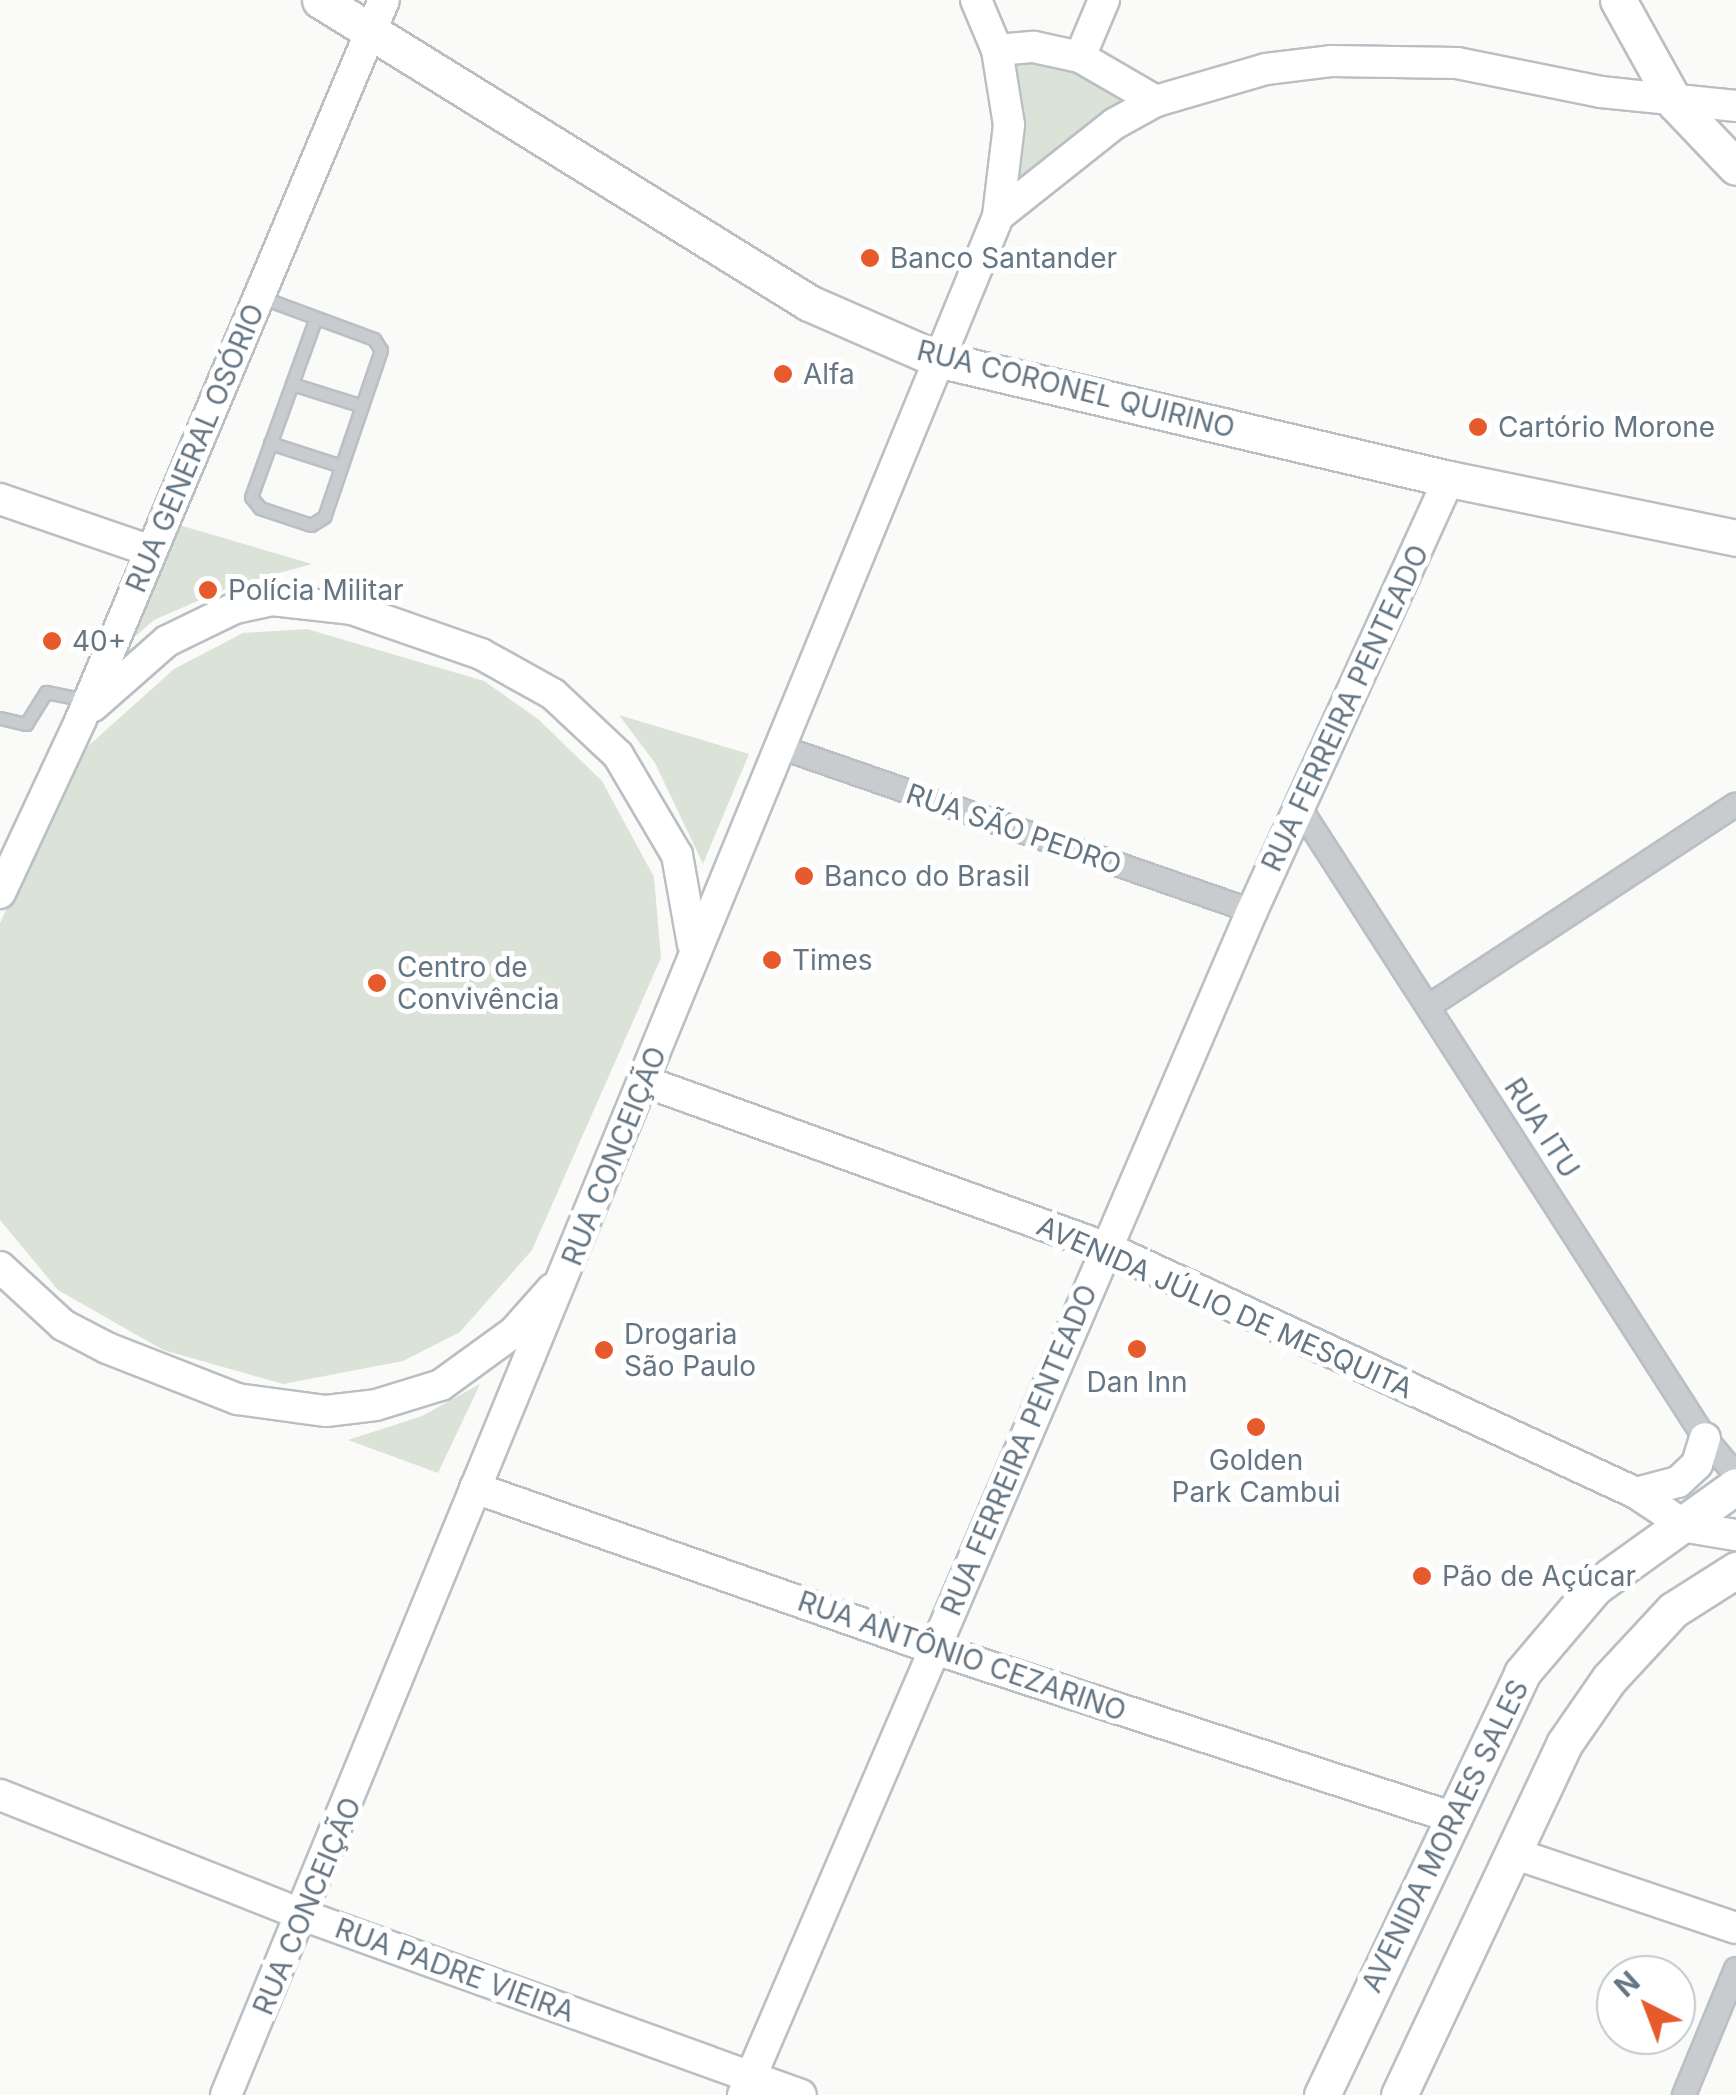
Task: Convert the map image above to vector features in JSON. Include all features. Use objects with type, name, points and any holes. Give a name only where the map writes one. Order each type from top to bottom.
[{"type":"main road","name":"RUA CORONEL QUIRINO","points":[[320,0],[377,15],[810,303],[938,359],[1449,479],[1736,538]]},
{"type":"main road","points":[[976,0],[997,50],[1009,125],[998,216]]},
{"type":"main road","points":[[1080,57],[1104,0]]},
{"type":"main road","points":[[1618,0],[1676,103],[1736,167]]},
{"type":"main road","name":"RUA GENERAL OSÓRIO","points":[[1,888],[84,710],[377,15]]},
{"type":"main road","points":[[997,50],[1034,46],[1080,57],[1156,100]]},
{"type":"main road","points":[[998,216],[1101,133],[1156,100],[1266,69],[1349,62],[1457,62],[1676,103],[1736,106]]},
{"type":"main road","name":"RUA CONCEIÇÃO","points":[[226,2095],[305,1916],[475,1488],[646,1082],[693,948],[998,216]]},
{"type":"main road","name":"RUA FERREIRA PENTEADO","points":[[747,2086],[1252,911],[1449,479]]},
{"type":"main road","points":[[0,500],[151,552]]},
{"type":"main road","points":[[84,710],[167,641],[235,608],[309,599],[403,624],[481,654],[554,694],[618,755],[678,855],[693,948]]},
{"type":"main road","name":"AVENIDA JÚLIO DE MESQUITA","points":[[646,1082],[1106,1247],[1636,1493],[1687,1526],[1736,1534]]},
{"type":"main road","points":[[0,1267],[63,1325],[108,1348],[237,1399],[326,1411],[376,1405],[442,1384],[514,1332],[568,1272]]},
{"type":"main road","points":[[1636,1493],[1678,1482],[1697,1464],[1705,1438]]},
{"type":"main road","name":"AVENIDA MORAES SALES","points":[[1322,2095],[1499,1712],[1556,1627],[1595,1587],[1687,1526],[1736,1486]]},
{"type":"main road","name":"RUA ANTÔNIO CEZARINO","points":[[475,1488],[935,1648],[1451,1817]]},
{"type":"main road","points":[[1399,2095],[1564,1744],[1609,1679],[1674,1610],[1736,1570]]},
{"type":"main road","name":"RUA PADRE VIEIRA","points":[[0,1795],[747,2086],[801,2095]]},
{"type":"main road","points":[[1512,1853],[1736,1928]]},
{"type":"street","name":"RUA SÃO PEDRO","points":[[777,746],[1252,911]]},
{"type":"street","points":[[1429,1006],[1736,804]]},
{"type":"street","name":"RUA ITU","points":[[1301,810],[1705,1438],[1736,1475]]},
{"type":"street","points":[[1684,2095],[1736,1969]]},
{"type":"lane","points":[[258,296],[379,344],[324,517],[310,525],[254,503],[270,444],[315,320]]},
{"type":"lane","points":[[292,384],[362,406]]},
{"type":"lane","points":[[270,444],[341,466]]},
{"type":"lane","points":[[0,718],[26,724],[46,692],[84,710]]},
{"type":"shaded area","points":[[1033,61],[1071,71],[1124,100],[1018,178],[1024,127],[1014,64]]},
{"type":"shaded area","points":[[179,525],[312,564],[232,586],[154,620],[112,657]]},
{"type":"shaded area","points":[[307,629],[484,681],[538,719],[602,781],[654,877],[661,958],[532,1250],[460,1332],[403,1361],[283,1384],[163,1350],[58,1290],[0,1220],[0,923],[76,757],[174,669],[243,633]]},
{"type":"shaded area","points":[[619,715],[749,754],[703,864],[655,763]]},
{"type":"shaded area","points":[[480,1384],[438,1473],[348,1440],[422,1416]]},
{"type":"place","name":"Banco Santander","points":[[870,258]]},
{"type":"place","name":"Alfa","points":[[783,374]]},
{"type":"place","name":"Cartório Morone","points":[[1478,427]]},
{"type":"place","name":"Polícia Militar","points":[[208,590]]},
{"type":"place","name":"40+","points":[[52,641]]},
{"type":"place","name":"Banco do Brasil","points":[[804,876]]},
{"type":"place","name":"Times","points":[[772,960]]},
{"type":"place","name":"Centro de Convivência","points":[[377,983]]},
{"type":"place","name":"Dan Inn","points":[[1137,1349]]},
{"type":"place","name":"Drogaria São Paulo","points":[[604,1350]]},
{"type":"place","name":"Golden Park Cambui","points":[[1256,1427]]},
{"type":"place","name":"Pão de Açúcar","points":[[1422,1576]]}]
